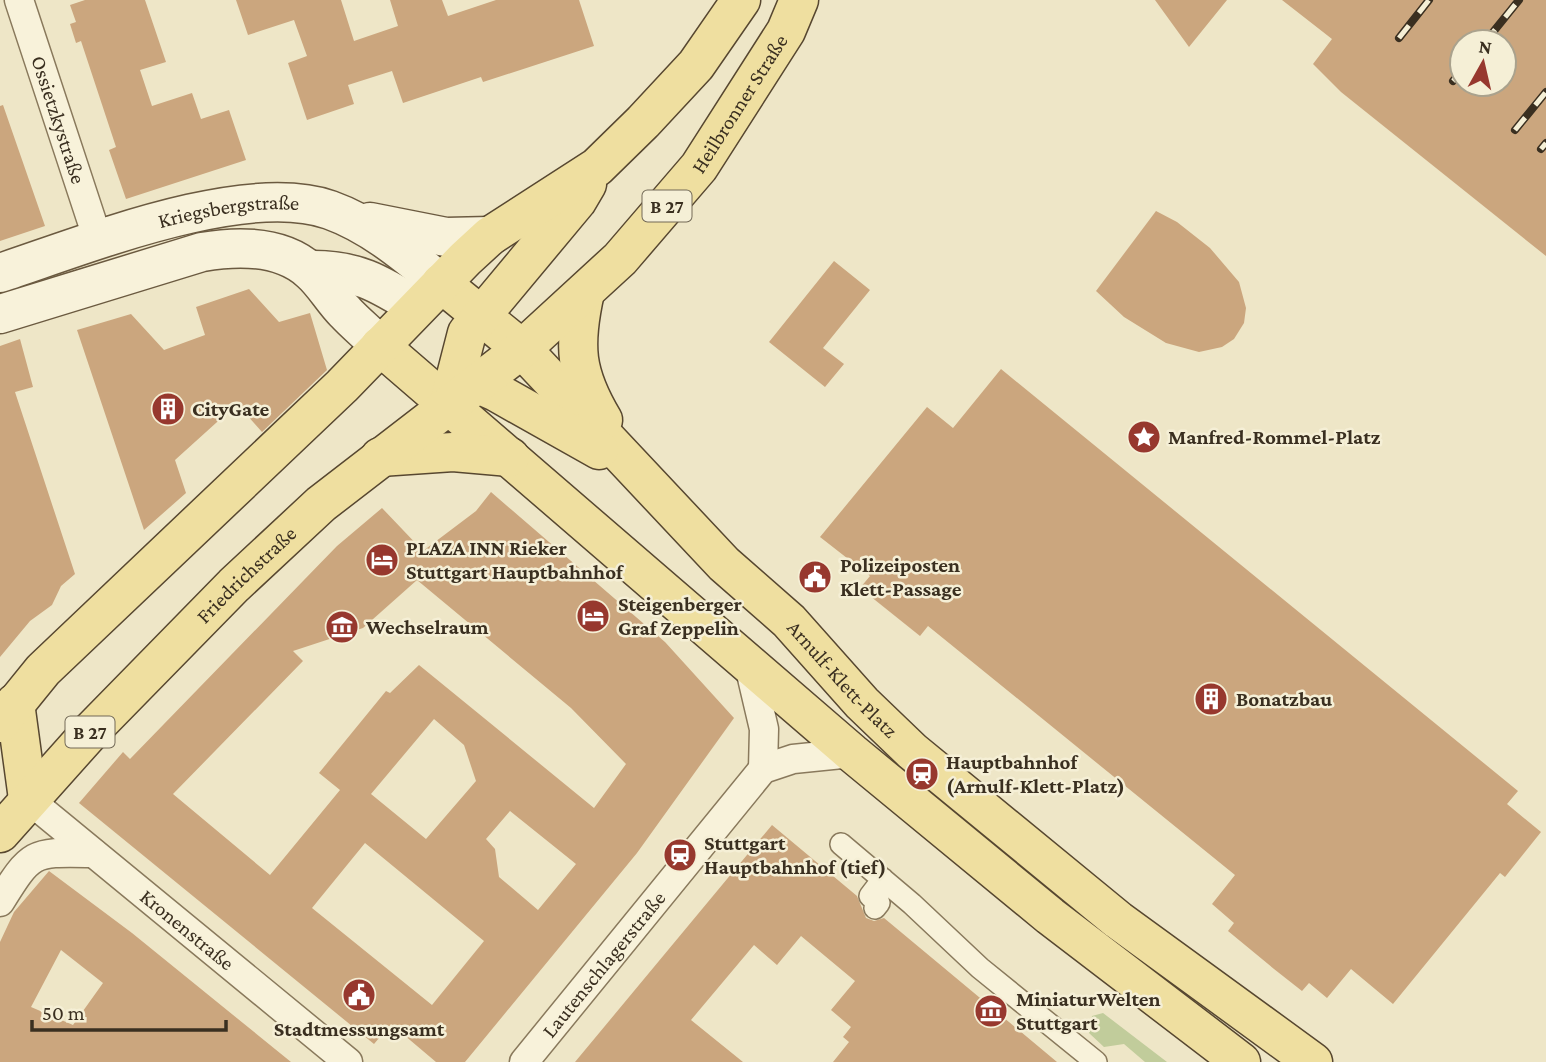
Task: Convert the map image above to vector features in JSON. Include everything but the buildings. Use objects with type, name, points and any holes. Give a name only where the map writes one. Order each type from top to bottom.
[{"type":"main road","points":[[621,463],[457,383],[449,312],[490,236],[597,166],[696,65],[741,0]]},
{"type":"main road","name":"Heilbronner Straße","points":[[522,349],[585,292],[664,210],[699,167],[786,31],[799,0]]},
{"type":"main road","points":[[28,799],[7,713],[104,610],[380,346],[449,312],[577,201],[597,166]]},
{"type":"main road","name":"Kriegsbergstraße","points":[[0,273],[98,240],[251,202],[299,203],[328,209],[354,220],[398,248],[449,312]]},
{"type":"main road","points":[[354,220],[446,237],[490,236]]},
{"type":"main road","name":"Kriegsbergstraße","points":[[0,314],[155,265],[230,247],[271,252],[294,260],[310,271],[343,311],[380,346]]},
{"type":"main road","points":[[310,271],[338,270],[362,276],[449,312]]},
{"type":"main road","points":[[585,292],[577,342],[579,373],[621,463]]},
{"type":"main road","name":"Arnulf-Klett-Platz","points":[[449,312],[522,349],[621,463],[724,564],[789,621],[862,703],[912,751],[1118,920],[1313,1062]]},
{"type":"main road","name":"Arnulf-Klett-Platz","points":[[380,346],[457,383],[510,457],[749,665],[1050,916],[1241,1062]]},
{"type":"main road","name":"Friedrichstraße","points":[[0,833],[28,799],[234,585],[321,504],[380,457],[457,383],[522,349]]},
{"type":"main road","points":[[380,457],[453,452],[510,457]]},
{"type":"main road","points":[[568,506],[570,486],[577,475],[588,466],[621,463]]},
{"type":"street","name":"Ossietzkystraße","points":[[19,0],[98,240]]},
{"type":"street","points":[[749,665],[764,729],[764,769],[793,759],[852,752]]},
{"type":"street","name":"Lautenschlagerstraße","points":[[524,1062],[764,769]]},
{"type":"street","name":"Kronenstraße","points":[[28,799],[348,1062]]},
{"type":"street","points":[[841,844],[883,879],[918,897],[980,968],[1096,1062]]},
{"type":"street","points":[[0,902],[22,865],[43,852],[93,853]]},
{"type":"street","points":[[875,908],[878,903],[870,896],[883,879]]},
{"type":"green space","points":[[1103,1013],[1167,1062],[1145,1062],[1124,1044],[1104,1047],[1089,1033],[1092,1016]]},
{"type":"railway","points":[[1399,38],[1429,0]]},
{"type":"railway","points":[[1496,28],[1519,0]]},
{"type":"railway","points":[[1515,130],[1546,92]]},
{"type":"railway","points":[[1541,149],[1546,143]]},
{"type":"place","name":"CityGate","points":[[168,409]]},
{"type":"place","name":"Manfred-Rommel-Platz","points":[[1144,437]]},
{"type":"place","name":"PLAZA INN Rieker Stuttgart Hauptbahnhof","points":[[382,560]]},
{"type":"place","name":"Polizeiposten Klett-Passage","points":[[815,577]]},
{"type":"place","name":"Steigenberger Graf Zeppelin","points":[[593,616]]},
{"type":"place","name":"Wechselraum","points":[[342,627]]},
{"type":"place","name":"Bonatzbau","points":[[1211,699]]},
{"type":"place","name":"Hauptbahnhof (Arnulf-Klett-Platz)","points":[[922,774]]},
{"type":"place","name":"Stuttgart Hauptbahnhof (tief)","points":[[680,855]]},
{"type":"place","name":"Stadtmessungsamt","points":[[359,995]]},
{"type":"place","name":"MiniaturWelten Stuttgart","points":[[991,1011]]}]
